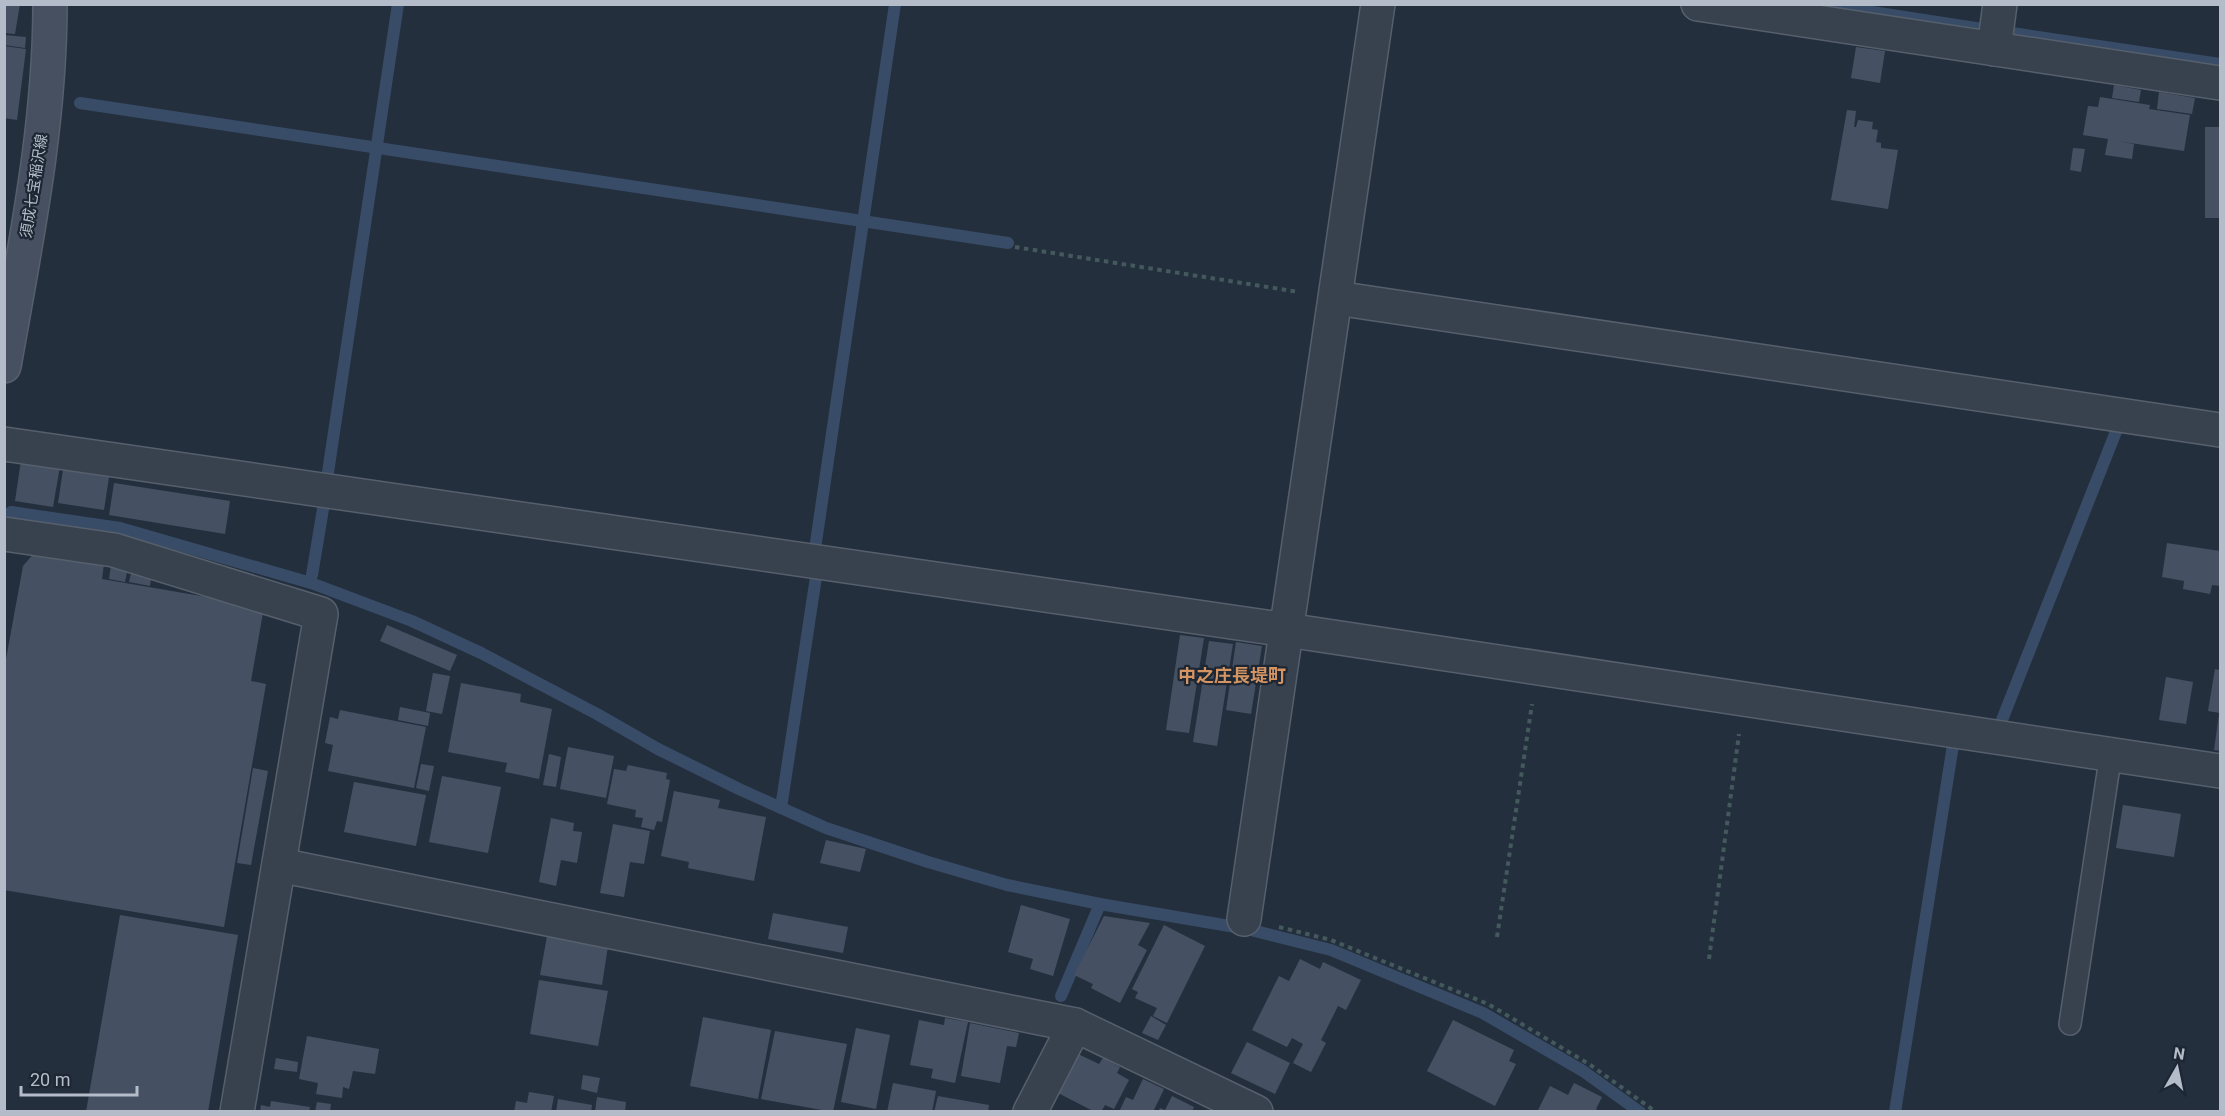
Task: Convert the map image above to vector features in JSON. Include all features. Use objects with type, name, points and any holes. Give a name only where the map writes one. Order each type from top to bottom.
[{"type":"main road","name":"須成七宝稲沢線","points":[[4,366],[42,144],[50,59],[50,4]]},
{"type":"street","points":[[1244,919],[1378,4]]},
{"type":"street","points":[[1698,4],[2220,83]]},
{"type":"street","points":[[1994,49],[2000,4]]},
{"type":"street","points":[[1335,298],[2220,430]]},
{"type":"street","points":[[4,444],[1287,630],[2220,771]]},
{"type":"street","points":[[4,534],[114,550],[321,614],[237,1112]]},
{"type":"street","points":[[279,865],[1075,1025],[1256,1112]]},
{"type":"street","points":[[1030,1112],[1075,1025]]},
{"type":"lane","points":[[2070,1024],[2111,753]]},
{"type":"path","points":[[1015,247],[1335,298]]},
{"type":"path","points":[[1497,937],[1537,667]]},
{"type":"path","points":[[1709,959],[1744,699]]},
{"type":"path","points":[[1244,919],[1331,940],[1488,1004],[1588,1064],[1656,1112]]},
{"type":"building","points":[[4,4],[20,4],[15,34],[4,33]]},
{"type":"building","points":[[5,35],[26,37],[25,48],[4,45]]},
{"type":"building","points":[[4,46],[26,49],[17,120],[4,118]]},
{"type":"building","points":[[1856,47],[1885,51],[1880,83],[1851,78]]},
{"type":"building","points":[[2114,85],[2141,90],[2139,102],[2112,98]]},
{"type":"building","points":[[2159,92],[2195,98],[2192,114],[2157,109]]},
{"type":"building","points":[[2100,97],[2150,105],[2149,109],[2190,115],[2184,151],[2117,141],[2134,144],[2132,159],[2105,155],[2108,139],[2083,135],[2088,106],[2098,107]]},
{"type":"building","points":[[1847,110],[1856,111],[1854,127],[1858,120],[1873,122],[1872,129],[1878,130],[1876,142],[1881,143],[1881,148],[1898,150],[1888,209],[1831,200]]},
{"type":"building","points":[[2205,127],[2220,127],[2220,218],[2205,218]]},
{"type":"building","points":[[2073,148],[2085,149],[2081,172],[2070,170]]},
{"type":"building","points":[[21,460],[60,466],[53,507],[15,501]]},
{"type":"building","points":[[63,470],[109,477],[104,510],[58,503]]},
{"type":"building","points":[[114,483],[230,501],[225,534],[109,515]]},
{"type":"building","points":[[2167,543],[2220,551],[2220,586],[2212,585],[2210,594],[2183,589],[2184,581],[2162,577]]},
{"type":"building","points":[[35,552],[104,564],[102,579],[264,607],[251,681],[266,684],[224,927],[4,890],[4,670],[23,566]]},
{"type":"building","points":[[111,565],[128,567],[125,582],[109,579]]},
{"type":"building","points":[[132,569],[152,572],[150,586],[129,582]]},
{"type":"building","points":[[387,625],[457,655],[450,671],[380,641]]},
{"type":"building","points":[[1180,635],[1204,638],[1189,733],[1166,730]]},
{"type":"building","points":[[1209,641],[1233,644],[1217,746],[1193,742]]},
{"type":"building","points":[[1236,642],[1262,646],[1251,714],[1226,710]]},
{"type":"building","points":[[2215,669],[2220,670],[2220,713],[2208,711]]},
{"type":"building","points":[[433,673],[450,676],[442,714],[426,711]]},
{"type":"building","points":[[2166,677],[2193,682],[2186,724],[2159,720]]},
{"type":"building","points":[[461,683],[521,694],[520,702],[552,709],[539,779],[505,772],[507,763],[448,752]]},
{"type":"building","points":[[400,707],[430,713],[428,726],[398,720]]},
{"type":"building","points":[[340,710],[426,727],[414,788],[328,771],[333,745],[325,743],[330,717],[338,719]]},
{"type":"building","points":[[2220,714],[2220,751],[2214,750]]},
{"type":"building","points":[[568,747],[614,756],[606,798],[560,789]]},
{"type":"building","points":[[549,754],[561,757],[556,787],[543,785]]},
{"type":"building","points":[[421,764],[434,766],[429,791],[416,788]]},
{"type":"building","points":[[628,765],[667,773],[666,779],[670,780],[662,822],[657,821],[654,830],[641,827],[643,818],[635,817],[636,810],[607,804],[614,769],[626,771]]},
{"type":"building","points":[[253,768],[268,771],[251,865],[237,863]]},
{"type":"building","points":[[442,776],[501,787],[488,853],[429,842]]},
{"type":"building","points":[[354,782],[426,795],[416,846],[344,832]]},
{"type":"building","points":[[674,791],[720,800],[718,808],[766,817],[754,881],[688,868],[689,862],[661,856]]},
{"type":"building","points":[[2123,805],[2181,814],[2174,857],[2116,848]]},
{"type":"building","points":[[551,818],[574,823],[573,831],[582,832],[577,863],[561,860],[556,886],[539,882]]},
{"type":"building","points":[[613,824],[650,831],[644,864],[630,862],[624,897],[600,893]]},
{"type":"building","points":[[826,840],[866,849],[860,872],[820,863]]},
{"type":"building","points":[[1021,905],[1070,919],[1053,976],[1030,969],[1033,959],[1008,952]]},
{"type":"building","points":[[773,913],[848,927],[843,953],[768,939]]},
{"type":"building","points":[[120,915],[238,935],[208,1112],[86,1112]]},
{"type":"building","points":[[1104,916],[1150,923],[1138,945],[1147,950],[1120,1003],[1091,988],[1093,984],[1074,975]]},
{"type":"building","points":[[1164,925],[1205,946],[1167,1023],[1153,1016],[1157,1008],[1135,998],[1138,992],[1132,989]]},
{"type":"building","points":[[547,936],[608,946],[602,985],[540,975]]},
{"type":"building","points":[[1300,959],[1320,969],[1323,962],[1361,980],[1346,1010],[1338,1006],[1321,1040],[1326,1043],[1311,1072],[1293,1063],[1303,1044],[1292,1038],[1287,1047],[1252,1030],[1279,976],[1289,981]]},
{"type":"building","points":[[539,980],[608,991],[598,1046],[530,1034]]},
{"type":"building","points":[[1151,1016],[1166,1025],[1158,1040],[1142,1033]]},
{"type":"building","points":[[703,1017],[771,1030],[758,1099],[690,1086]]},
{"type":"building","points":[[945,1018],[968,1022],[955,1083],[931,1078],[933,1069],[910,1065],[919,1020],[944,1025]]},
{"type":"building","points":[[1453,1020],[1514,1050],[1509,1061],[1516,1064],[1495,1106],[1427,1071]]},
{"type":"building","points":[[970,1023],[1019,1033],[1016,1047],[1007,1046],[1000,1083],[961,1076]]},
{"type":"building","points":[[856,1028],[890,1035],[876,1109],[841,1102]]},
{"type":"building","points":[[775,1031],[847,1044],[833,1112],[761,1099]]},
{"type":"building","points":[[307,1036],[379,1049],[375,1074],[353,1071],[349,1089],[343,1087],[342,1098],[316,1094],[318,1083],[299,1079]]},
{"type":"building","points":[[1247,1042],[1290,1063],[1275,1094],[1231,1073]]},
{"type":"building","points":[[1078,1054],[1099,1064],[1103,1058],[1120,1067],[1117,1073],[1129,1080],[1114,1109],[1105,1105],[1101,1112],[1095,1112],[1058,1093]]},
{"type":"building","points":[[276,1058],[298,1062],[297,1072],[274,1069]]},
{"type":"building","points":[[583,1075],[600,1078],[597,1093],[581,1089]]},
{"type":"building","points":[[1143,1079],[1164,1089],[1153,1112],[1119,1112],[1126,1097],[1133,1100]]},
{"type":"building","points":[[893,1083],[936,1091],[932,1112],[887,1112]]},
{"type":"building","points":[[1574,1083],[1602,1097],[1596,1109],[1601,1112],[1537,1112],[1550,1086],[1568,1095]]},
{"type":"building","points":[[529,1092],[554,1096],[551,1112],[514,1112],[516,1101],[527,1103]]},
{"type":"building","points":[[938,1096],[989,1105],[988,1112],[934,1112]]},
{"type":"building","points":[[1172,1096],[1194,1107],[1192,1112],[1158,1112],[1160,1108],[1165,1110]]},
{"type":"building","points":[[597,1097],[626,1102],[625,1112],[595,1112]]},
{"type":"building","points":[[558,1099],[592,1105],[591,1112],[556,1112]]},
{"type":"building","points":[[271,1101],[310,1107],[309,1112],[260,1112],[261,1105],[270,1107]]},
{"type":"building","points":[[317,1102],[331,1104],[330,1112],[315,1112]]},
{"type":"waterway","points":[[327,479],[398,4]]},
{"type":"waterway","points":[[815,549],[895,4]]},
{"type":"waterway","points":[[1821,4],[1982,29]]},
{"type":"waterway","points":[[2012,33],[2220,64]]},
{"type":"waterway","points":[[80,103],[1008,243]]},
{"type":"waterway","points":[[2000,725],[2119,424]]},
{"type":"waterway","points":[[312,575],[324,503]]},
{"type":"waterway","points":[[11,512],[120,528],[311,583],[412,621],[481,653],[658,749],[739,789],[826,828],[928,862],[1007,885],[1100,904],[1247,929],[1331,950],[1483,1013],[1583,1071],[1640,1112]]},
{"type":"waterway","points":[[781,808],[816,577]]},
{"type":"waterway","points":[[1895,1112],[1953,745]]},
{"type":"waterway","points":[[1061,996],[1100,904]]},
{"type":"district","name":"中之庄長堤町","points":[[1232,676]]}]
